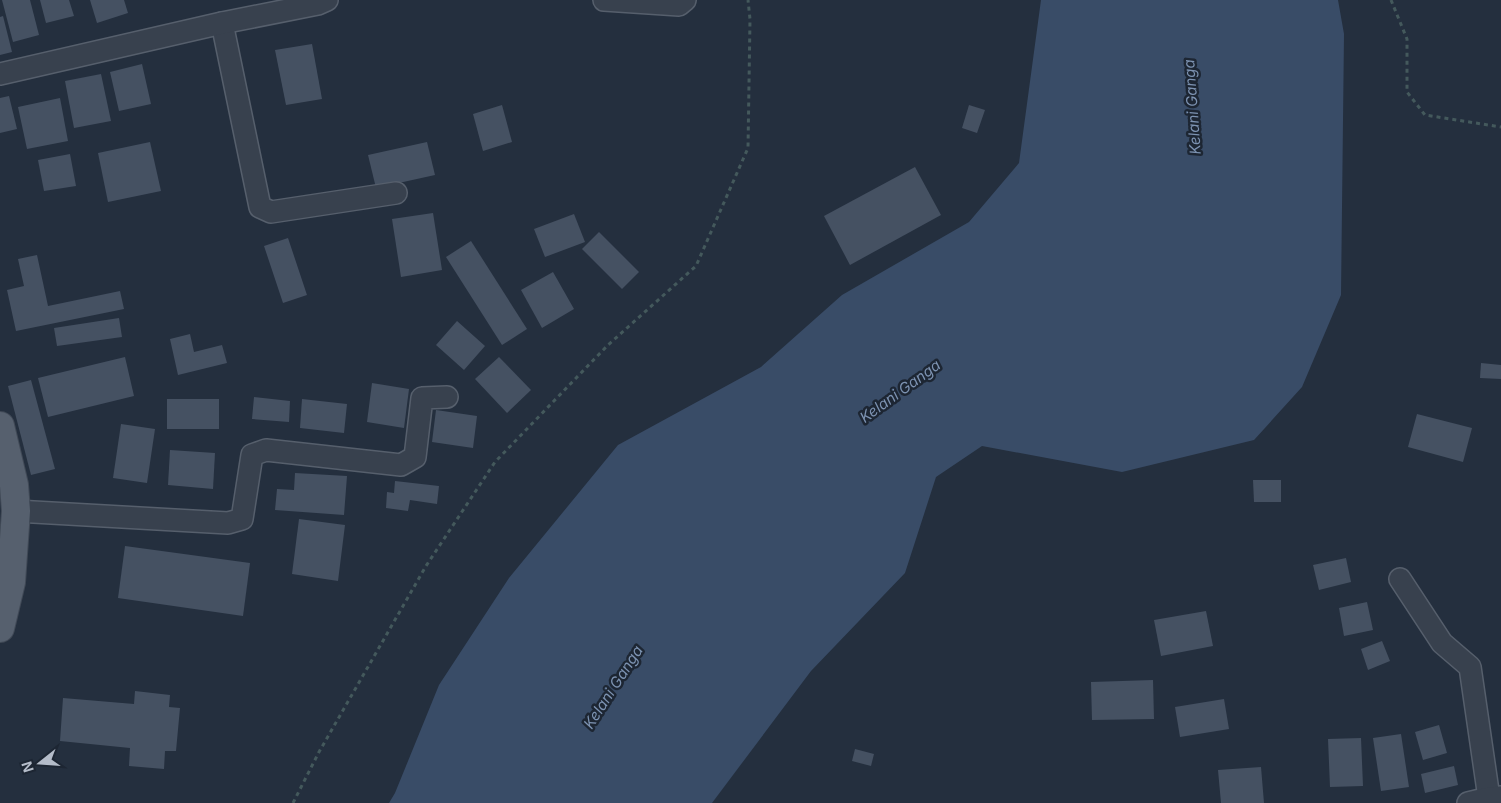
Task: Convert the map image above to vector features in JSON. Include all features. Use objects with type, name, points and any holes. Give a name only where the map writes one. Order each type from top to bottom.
[{"type":"main road","points":[[0,426],[14,486],[16,511],[10,582],[0,628]]},
{"type":"street","points":[[0,74],[222,23],[318,4],[327,0]]},
{"type":"street","points":[[604,0],[679,5],[685,0]]},
{"type":"street","points":[[222,23],[260,207],[271,212],[396,193]]},
{"type":"street","points":[[16,511],[228,523],[242,519],[252,455],[266,450],[401,466],[415,457],[422,398],[447,397]]},
{"type":"street","points":[[1400,579],[1442,643],[1470,666],[1495,798],[1468,803]]},
{"type":"path","points":[[293,803],[319,752],[426,566],[494,462],[608,345],[696,266],[748,148],[750,19],[748,0]]},
{"type":"path","points":[[1391,0],[1407,39],[1407,92],[1425,115],[1501,127]]},
{"type":"water","name":"Kelani Ganga","points":[[1041,0],[1338,0],[1344,34],[1341,295],[1302,387],[1254,440],[1122,472],[982,446],[936,477],[905,573],[811,671],[712,803],[389,803],[395,793],[439,685],[509,578],[618,445],[761,367],[842,295],[969,222],[1019,163]]},
{"type":"building","points":[[2,0],[30,0],[39,35],[13,42]]},
{"type":"building","points":[[40,0],[69,0],[74,16],[46,23]]},
{"type":"building","points":[[90,0],[124,0],[128,13],[97,23]]},
{"type":"building","points":[[3,16],[12,52],[0,55],[0,17]]},
{"type":"building","points":[[312,44],[322,99],[286,105],[275,50]]},
{"type":"building","points":[[142,64],[151,104],[119,111],[110,72]]},
{"type":"building","points":[[101,74],[111,121],[74,128],[65,81]]},
{"type":"building","points":[[9,96],[17,129],[0,133],[0,98]]},
{"type":"building","points":[[60,98],[68,141],[27,149],[18,107]]},
{"type":"building","points":[[502,105],[512,142],[483,151],[473,114]]},
{"type":"building","points":[[969,105],[985,110],[977,133],[962,128]]},
{"type":"building","points":[[150,142],[161,191],[108,202],[98,153]]},
{"type":"building","points":[[427,142],[435,175],[376,188],[368,155]]},
{"type":"building","points":[[70,154],[76,186],[44,191],[38,160]]},
{"type":"building","points":[[915,167],[941,215],[850,265],[824,216]]},
{"type":"building","points":[[433,213],[442,270],[401,277],[392,219]]},
{"type":"building","points":[[574,214],[585,242],[545,257],[534,229]]},
{"type":"building","points":[[599,232],[639,272],[622,289],[582,249]]},
{"type":"building","points":[[288,238],[307,295],[283,303],[264,246]]},
{"type":"building","points":[[471,241],[527,329],[502,345],[446,257]]},
{"type":"building","points":[[37,255],[48,306],[120,291],[124,309],[16,331],[7,290],[24,286],[18,259]]},
{"type":"building","points":[[553,272],[574,309],[542,328],[521,290]]},
{"type":"building","points":[[119,318],[122,337],[57,346],[54,328]]},
{"type":"building","points":[[457,321],[485,346],[464,370],[436,345]]},
{"type":"building","points":[[190,334],[194,352],[222,345],[227,363],[178,375],[170,339]]},
{"type":"building","points":[[125,357],[134,396],[48,417],[38,378]]},
{"type":"building","points":[[499,357],[531,390],[507,413],[475,379]]},
{"type":"building","points":[[1481,363],[1501,365],[1501,379],[1480,378]]},
{"type":"building","points":[[31,380],[55,469],[31,475],[8,386]]},
{"type":"building","points":[[372,383],[409,389],[404,428],[367,422]]},
{"type":"building","points":[[254,397],[290,401],[289,422],[252,419]]},
{"type":"building","points":[[167,399],[219,399],[219,429],[167,429]]},
{"type":"building","points":[[302,399],[347,404],[344,433],[300,428]]},
{"type":"building","points":[[436,410],[477,416],[473,448],[432,442]]},
{"type":"building","points":[[1417,414],[1472,428],[1463,462],[1408,447]]},
{"type":"building","points":[[121,424],[155,429],[147,483],[113,478]]},
{"type":"building","points":[[170,450],[215,453],[213,489],[168,485]]},
{"type":"building","points":[[295,473],[347,476],[344,515],[275,510],[277,489],[294,490]]},
{"type":"building","points":[[1253,480],[1281,480],[1281,502],[1254,502]]},
{"type":"building","points":[[395,481],[439,486],[437,504],[410,500],[408,511],[386,508],[387,492],[394,493]]},
{"type":"building","points":[[299,519],[345,525],[338,581],[292,574]]},
{"type":"building","points":[[125,546],[250,563],[243,616],[118,598]]},
{"type":"building","points":[[1346,558],[1351,582],[1319,590],[1313,565]]},
{"type":"building","points":[[1367,602],[1373,630],[1344,636],[1339,608]]},
{"type":"building","points":[[1206,611],[1213,646],[1161,656],[1154,620]]},
{"type":"building","points":[[1382,641],[1390,661],[1368,670],[1361,649]]},
{"type":"building","points":[[1153,680],[1154,719],[1092,720],[1091,682]]},
{"type":"building","points":[[135,691],[170,695],[169,707],[180,708],[176,751],[165,751],[164,769],[129,766],[130,748],[60,741],[63,698],[134,704]]},
{"type":"building","points":[[1224,699],[1229,729],[1180,737],[1175,707]]},
{"type":"building","points":[[1439,725],[1447,753],[1423,760],[1415,732]]},
{"type":"building","points":[[1401,734],[1409,787],[1381,791],[1373,738]]},
{"type":"building","points":[[1361,738],[1363,786],[1330,787],[1328,739]]},
{"type":"building","points":[[855,749],[874,754],[871,766],[852,761]]},
{"type":"building","points":[[1454,766],[1458,785],[1425,793],[1421,774]]},
{"type":"building","points":[[1261,767],[1264,803],[1221,803],[1218,770]]}]
